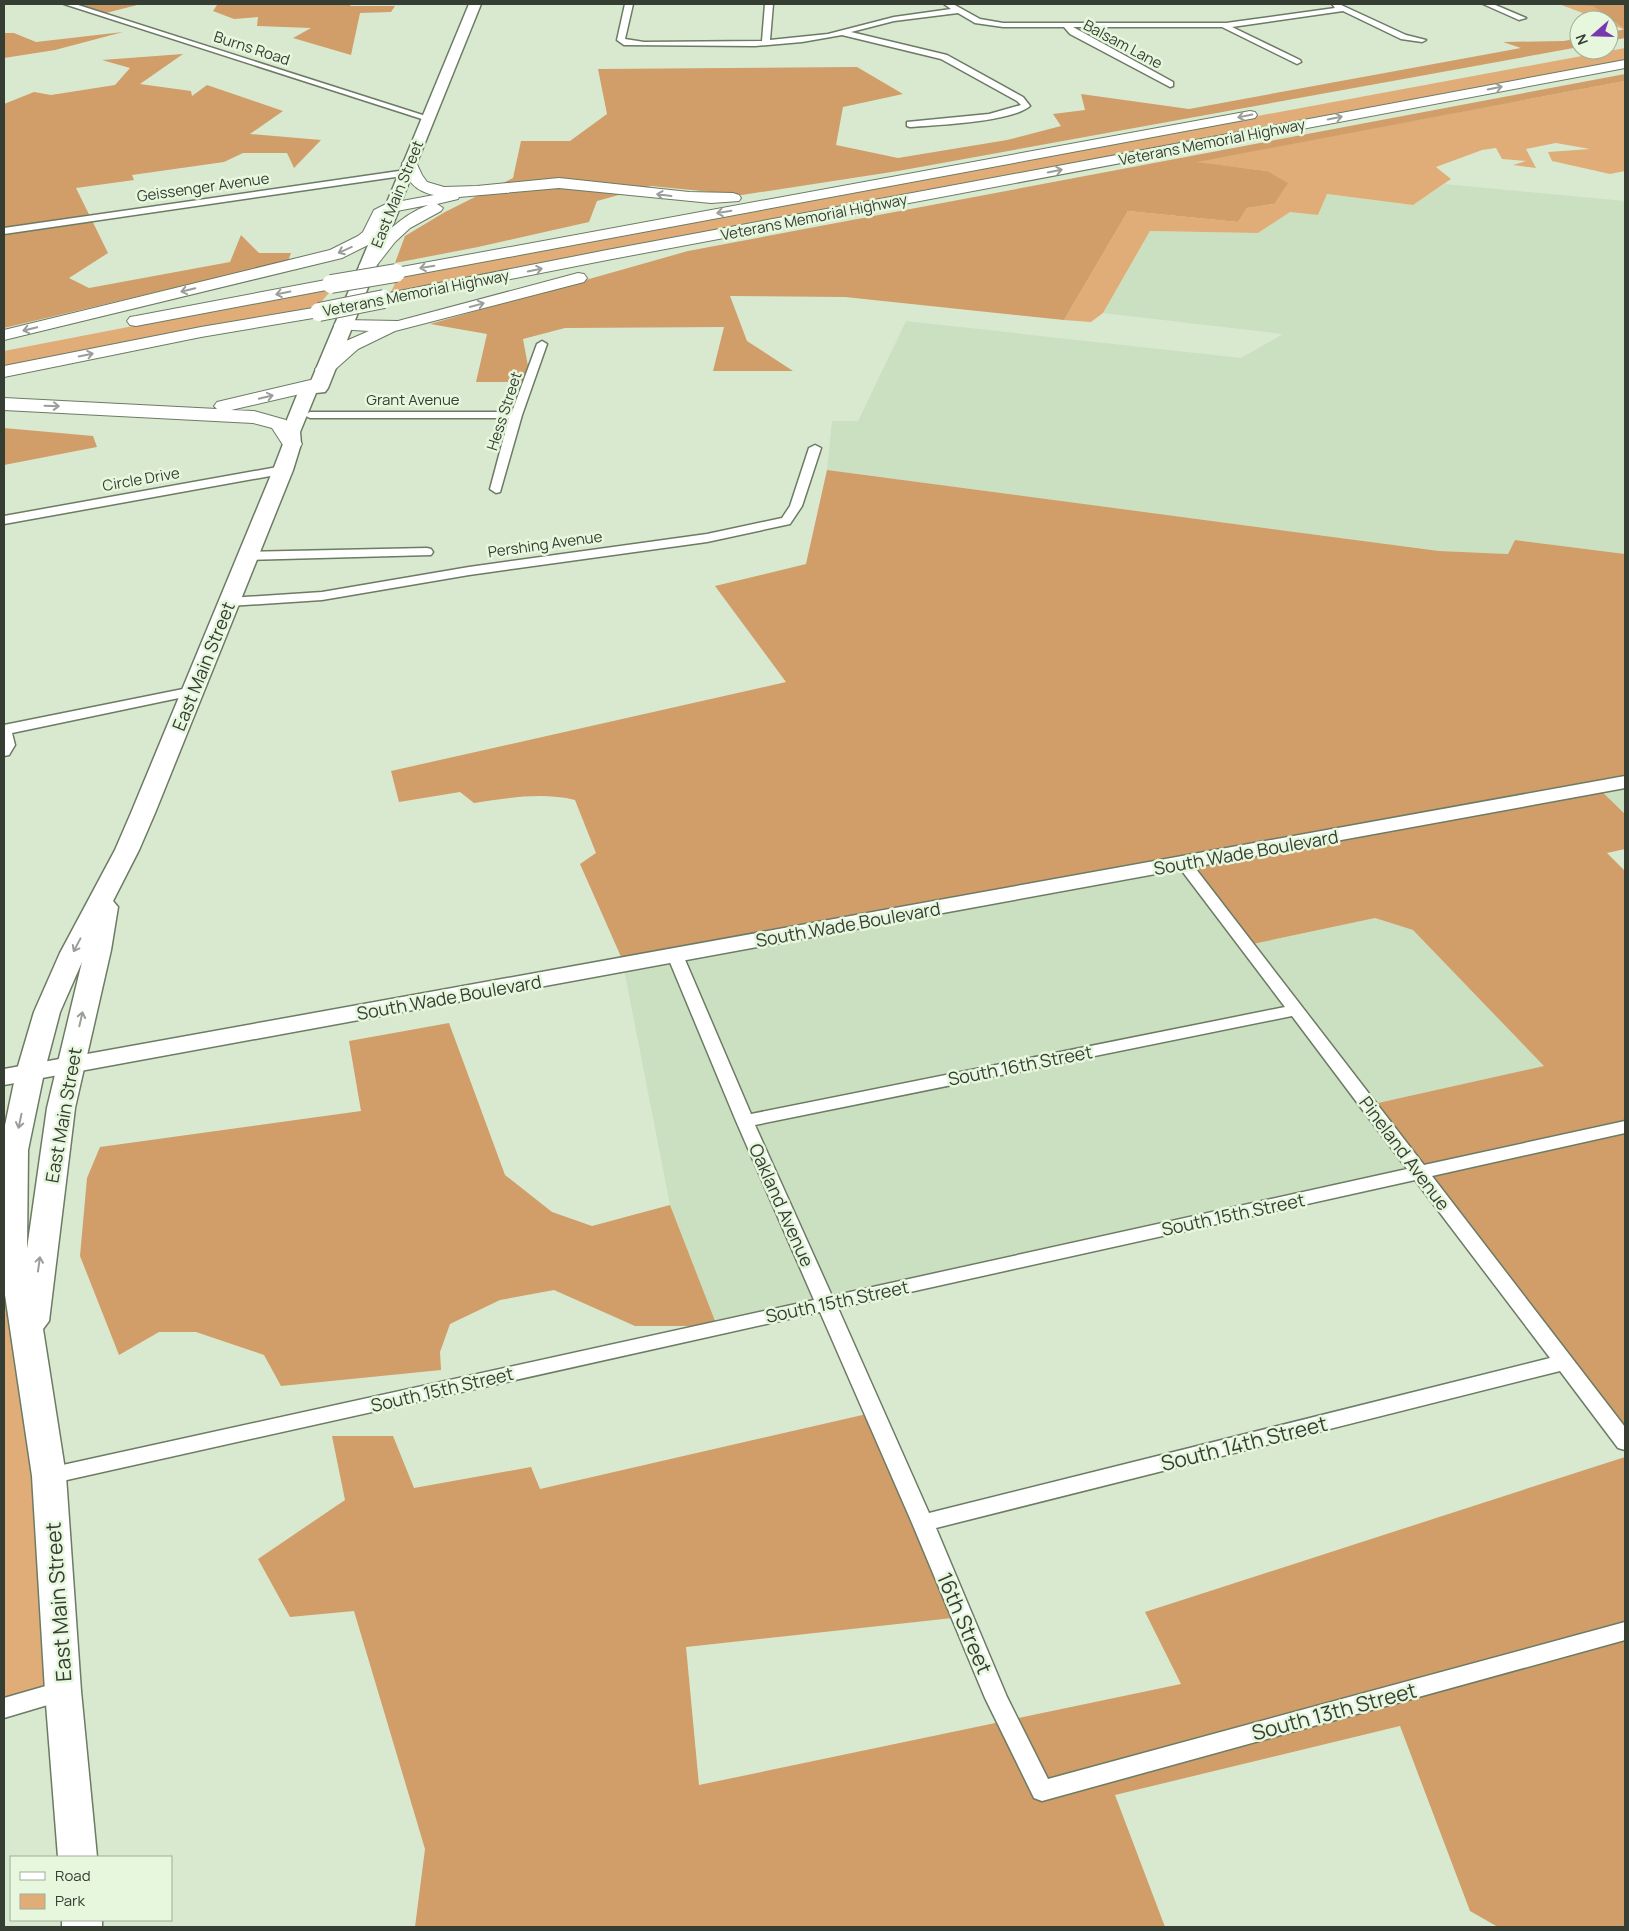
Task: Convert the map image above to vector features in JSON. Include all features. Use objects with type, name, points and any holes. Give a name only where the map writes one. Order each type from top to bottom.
[{"type":"highway","name":"Veterans Memorial Highway","points":[[4,372],[193,334],[319,312],[1625,64]]},
{"type":"highway","name":"Veterans Memorial Highway","points":[[4,347],[331,284],[1267,112]]},
{"type":"highway","points":[[4,335],[336,254],[364,240],[370,234],[380,213],[392,207],[490,189],[522,184],[561,183],[684,197],[744,198],[798,194],[1007,160]]},
{"type":"highway","points":[[408,168],[418,182],[426,188],[449,191],[490,189]]},
{"type":"highway","points":[[113,409],[193,408],[230,405],[321,377],[352,345],[375,333],[398,326],[670,253],[1028,176]]},
{"type":"highway","points":[[367,266],[390,236],[404,223],[428,211],[457,201],[517,190],[552,187],[587,190],[603,196],[612,202]]},
{"type":"highway","name":"East Main Street","points":[[77,1856],[63,1691],[49,1476],[30,1347],[12,1248],[17,1076],[73,953],[140,821],[292,444],[300,435],[310,415],[319,392],[321,377],[392,207]]},
{"type":"highway","points":[[448,263],[555,237],[598,225],[608,219]]},
{"type":"highway","points":[[343,325],[398,326]]},
{"type":"highway","name":"East Main Street","points":[[292,444],[291,432],[308,390],[321,377]]},
{"type":"highway","points":[[4,404],[261,418],[279,424],[292,444]]},
{"type":"highway","name":"East Main Street","points":[[30,1347],[51,1176],[70,1067],[98,950],[108,886]]},
{"type":"main road","name":"East Main Street","points":[[392,207],[475,4]]},
{"type":"main road","name":"South Wade Boulevard","points":[[17,1076],[1625,782]]},
{"type":"street","name":"Burns Road","points":[[68,4],[428,118]]},
{"type":"street","points":[[629,4],[622,41],[644,44],[766,43],[802,40],[886,21],[960,10]]},
{"type":"street","points":[[766,43],[769,4]]},
{"type":"street","points":[[948,4],[986,23],[1066,25],[1223,25],[1343,9]]},
{"type":"street","points":[[1332,4],[1404,37],[1422,40]]},
{"type":"street","points":[[1486,4],[1522,18]]},
{"type":"street","name":"Balsam Lane","points":[[1066,25],[1073,32],[1170,84]]},
{"type":"street","points":[[1223,25],[1297,62]]},
{"type":"street","points":[[843,32],[944,57],[1012,95],[1026,106],[1015,110],[976,117],[910,124]]},
{"type":"street","name":"Geissenger Avenue","points":[[4,231],[408,168]]},
{"type":"street","name":"Hess Street","points":[[496,489],[516,414],[542,344]]},
{"type":"street","name":"Grant Avenue","points":[[310,415],[516,414]]},
{"type":"street","name":"Pershing Avenue","points":[[229,602],[322,596],[469,570],[707,538],[786,521],[796,506],[815,448]]},
{"type":"street","name":"Circle Drive","points":[[4,520],[283,470]]},
{"type":"street","points":[[248,556],[427,552]]},
{"type":"street","points":[[4,752],[8,745],[4,730],[193,691]]},
{"type":"street","name":"Pineland Avenue","points":[[1184,863],[1625,1442]]},
{"type":"street","name":"Oakland Avenue","points":[[675,955],[745,1121],[893,1454]]},
{"type":"street","name":"South 16th Street","points":[[745,1121],[1296,1010]]},
{"type":"street","name":"South 15th Street","points":[[49,1476],[1625,1127]]},
{"type":"street","name":"South 14th Street","points":[[924,1523],[1565,1362]]},
{"type":"street","name":"16th Street","points":[[893,1454],[924,1523],[996,1698],[1042,1791]]},
{"type":"street","name":"South 13th Street","points":[[1042,1791],[1625,1631]]},
{"type":"street","points":[[4,1708],[63,1691]]},
{"type":"shaded area","points":[[141,4],[102,14],[72,5]]},
{"type":"shaded area","points":[[199,4],[349,4],[351,6],[395,6],[391,12],[360,13],[351,55],[293,38],[311,28],[257,26],[258,17],[234,19],[213,11],[217,5]]},
{"type":"shaded area","points":[[1565,4],[1625,4],[1625,29],[1619,25],[1619,10],[1599,10],[1593,6]]},
{"type":"shaded area","points":[[1625,29],[1625,38],[1619,39],[1619,30]]},
{"type":"shaded area","points":[[123,32],[55,50],[4,58],[4,33],[14,33],[36,42]]},
{"type":"shaded area","points":[[1569,40],[1569,49],[898,171],[742,195],[651,186],[597,201],[589,222],[478,247],[395,263],[405,236],[445,212],[513,178],[521,141],[570,141],[607,114],[598,69],[857,67],[903,94],[843,107],[836,145],[898,158],[1007,140],[1061,126],[1053,114],[1085,110],[1081,94],[1189,109],[1521,48],[1503,42]]},
{"type":"shaded area","points":[[183,54],[140,84],[191,91],[192,96],[207,85],[283,111],[250,134],[321,140],[294,168],[287,153],[243,153],[224,162],[132,175],[134,180],[76,188],[108,253],[69,278],[89,288],[230,262],[241,235],[259,253],[291,253],[288,261],[4,328],[4,104],[34,92],[51,95],[115,85],[130,68],[102,60]]},
{"type":"shaded area","points":[[1625,74],[1625,81],[1197,162],[1267,171],[1288,183],[1274,204],[1247,208],[1238,222],[1128,211],[1064,320],[845,297],[730,296],[747,341],[793,371],[713,371],[724,327],[565,328],[523,339],[531,382],[476,382],[487,334],[430,324],[688,251]]},
{"type":"shaded area","points":[[1445,184],[1625,201],[1625,554],[1515,540],[1509,554],[1439,551],[827,470],[832,421],[858,421],[906,321],[1241,358],[1283,334],[1103,313],[1150,231],[1258,233],[1290,212],[1318,215],[1326,194],[1413,205]]},
{"type":"shaded area","points":[[4,428],[93,436],[97,447],[4,465]]},
{"type":"shaded area","points":[[827,470],[1439,551],[1508,554],[1515,540],[1625,554],[1625,780],[1596,786],[1625,814],[1625,849],[1607,853],[1625,871],[1625,1438],[1369,1105],[1544,1066],[1413,930],[1375,918],[1248,945],[1179,860],[622,959],[580,864],[596,853],[575,800],[538,796],[474,803],[460,792],[399,802],[391,771],[786,682],[715,586],[806,564]]},
{"type":"shaded area","points":[[1625,780],[1625,814],[1596,786]]},
{"type":"shaded area","points":[[1179,860],[1248,945],[1375,918],[1413,930],[1545,1066],[1369,1105],[1419,1170],[717,1326],[670,1205],[622,959]]},
{"type":"shaded area","points":[[449,1023],[505,1175],[552,1212],[592,1226],[670,1205],[717,1326],[635,1326],[554,1290],[500,1300],[450,1324],[440,1352],[441,1370],[281,1386],[264,1355],[196,1332],[159,1332],[119,1355],[80,1256],[87,1178],[100,1147],[361,1111],[349,1041]]},
{"type":"shaded area","points":[[880,1411],[971,1616],[686,1647],[699,1785],[1181,1684],[1145,1612],[1625,1457],[1625,1926],[1498,1927],[1470,1911],[1400,1726],[1115,1795],[1165,1927],[415,1927],[425,1849],[354,1611],[290,1617],[258,1559],[345,1500],[332,1436],[393,1436],[414,1488],[531,1467],[540,1489]]},
{"type":"green space","points":[[1559,4],[1625,4],[1625,30],[1619,27],[1619,10],[1575,10]]},
{"type":"green space","points":[[1625,48],[1625,62],[390,294],[399,275],[1569,58],[1569,60],[1619,60],[1619,49]]},
{"type":"green space","points":[[1625,81],[1625,171],[1610,174],[1552,161],[1548,152],[1590,149],[1556,143],[1526,149],[1536,168],[1513,165],[1526,161],[1502,159],[1496,148],[1482,150],[1436,167],[1451,179],[1413,205],[1327,194],[1318,215],[1290,212],[1258,233],[1150,231],[1103,313],[1091,322],[1064,320],[1128,211],[1238,222],[1247,208],[1274,204],[1267,171],[1194,162]]},
{"type":"green space","points":[[334,287],[316,308],[198,329],[4,368],[4,351]]},
{"type":"green space","points":[[4,1220],[12,1248],[63,1691],[4,1708]]}]
